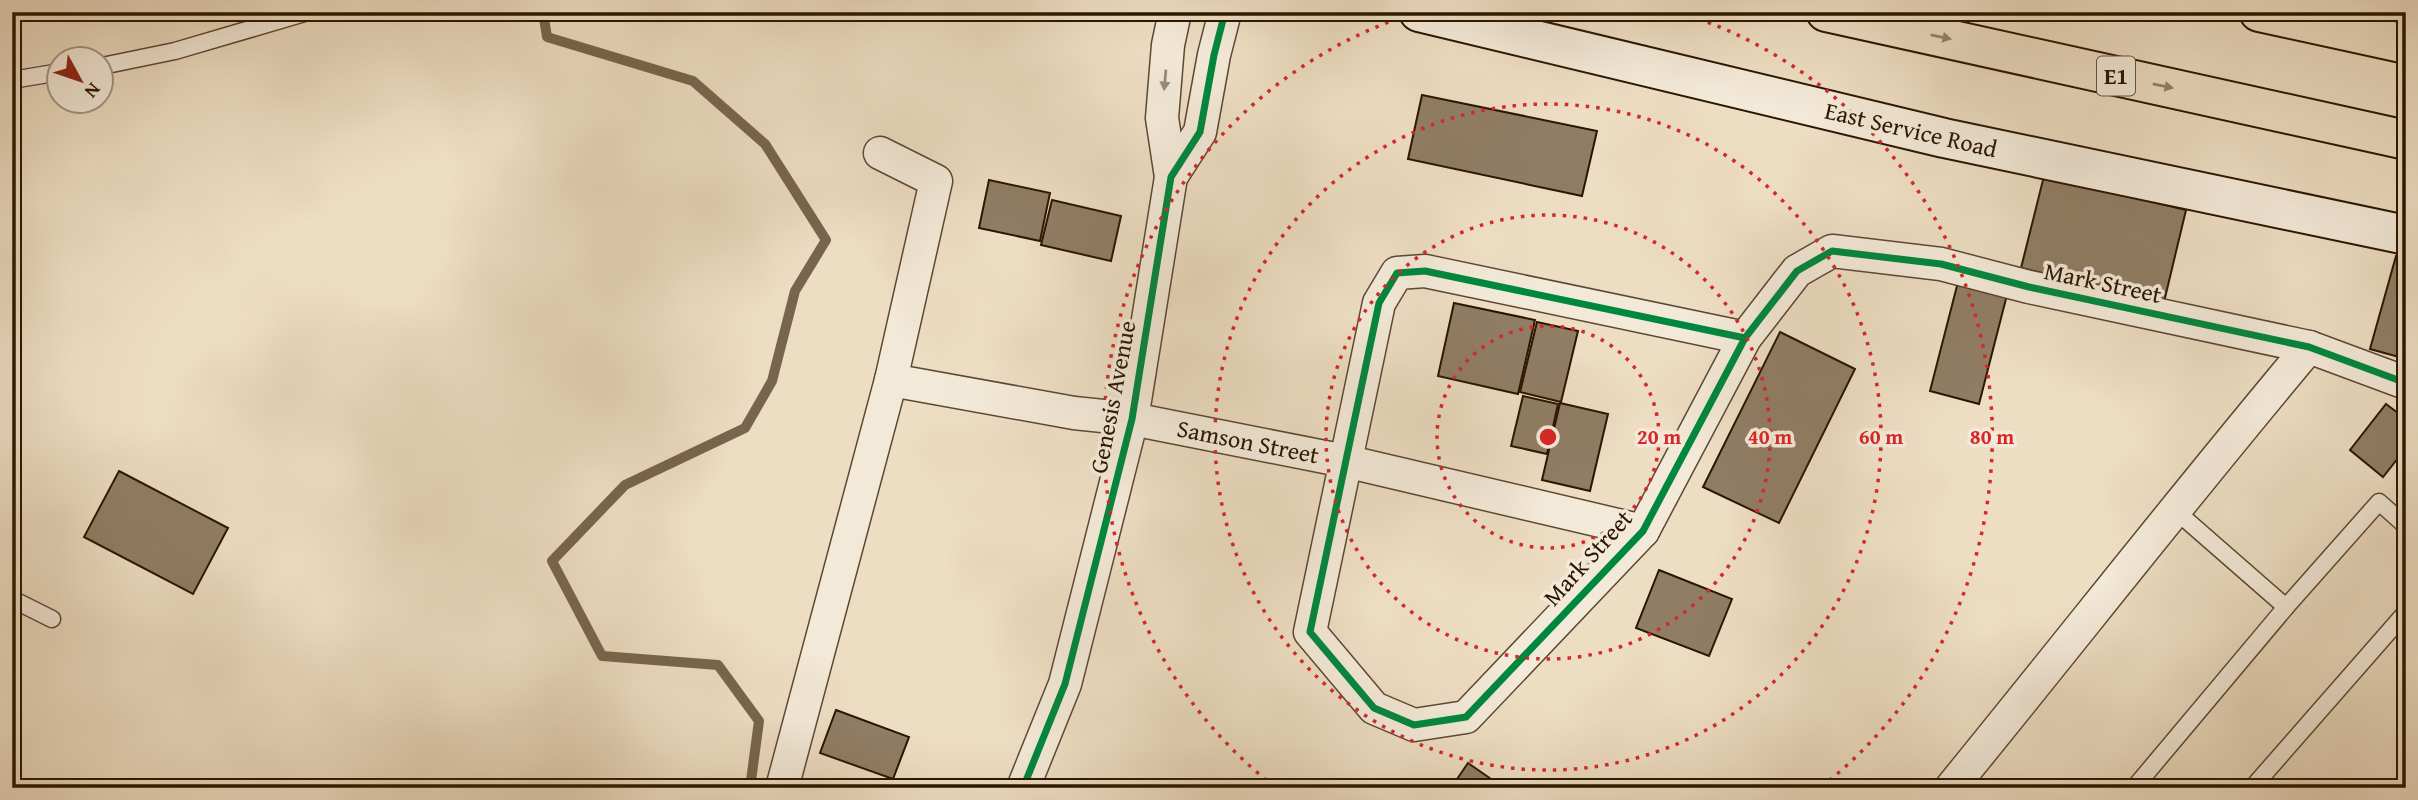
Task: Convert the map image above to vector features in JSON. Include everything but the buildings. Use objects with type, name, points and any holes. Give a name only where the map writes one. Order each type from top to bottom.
[{"type":"highway","name":"E1","points":[[1826,12],[2406,140]]},
{"type":"highway","points":[[2259,12],[2406,44]]},
{"type":"main road","name":"East Service Road","points":[[1419,12],[1944,138],[2406,235]]},
{"type":"street","points":[[1171,177],[1162,118],[1168,46],[1175,12]]},
{"type":"street","name":"Genesis Avenue","points":[[1023,788],[1065,684],[1132,419],[1171,177],[1200,132],[1225,12]]},
{"type":"street","points":[[782,788],[891,380],[936,181],[880,153]]},
{"type":"street","name":"Mark Street","points":[[1345,461],[1310,632],[1374,708],[1414,724],[1466,717],[1643,531],[1745,338],[1797,271],[1832,251],[1941,264],[2029,288],[2309,347],[2406,383]]},
{"type":"street","points":[[1345,461],[1379,303],[1397,273],[1425,271],[1745,338]]},
{"type":"street","points":[[1951,788],[2176,511],[2227,444],[2309,347]]},
{"type":"street","name":"Samson Street","points":[[891,380],[1074,413],[1132,419],[1345,461],[1643,531]]},
{"type":"lane","points":[[116,63],[175,51],[308,12]]},
{"type":"lane","points":[[12,80],[46,74]]},
{"type":"lane","points":[[2134,788],[2286,607],[2379,502],[2406,526]]},
{"type":"lane","points":[[2176,511],[2286,607]]},
{"type":"lane","points":[[12,599],[52,619]]},
{"type":"lane","points":[[2252,788],[2406,612]]},
{"type":"waterway","points":[[543,12],[547,37],[693,81],[765,144],[826,240],[795,291],[772,381],[745,428],[625,485],[552,561],[602,656],[718,665],[759,721],[750,788]]},
{"type":"cycle path","points":[[1023,788],[1065,684],[1132,419],[1171,177],[1200,132],[1225,12]]},
{"type":"cycle path","points":[[1745,338],[1425,271],[1397,273],[1379,303],[1310,632],[1374,708],[1414,725],[1466,717],[1643,531],[1745,338],[1797,271],[1832,251],[1941,264],[2029,287],[2309,347],[2406,383]]}]
